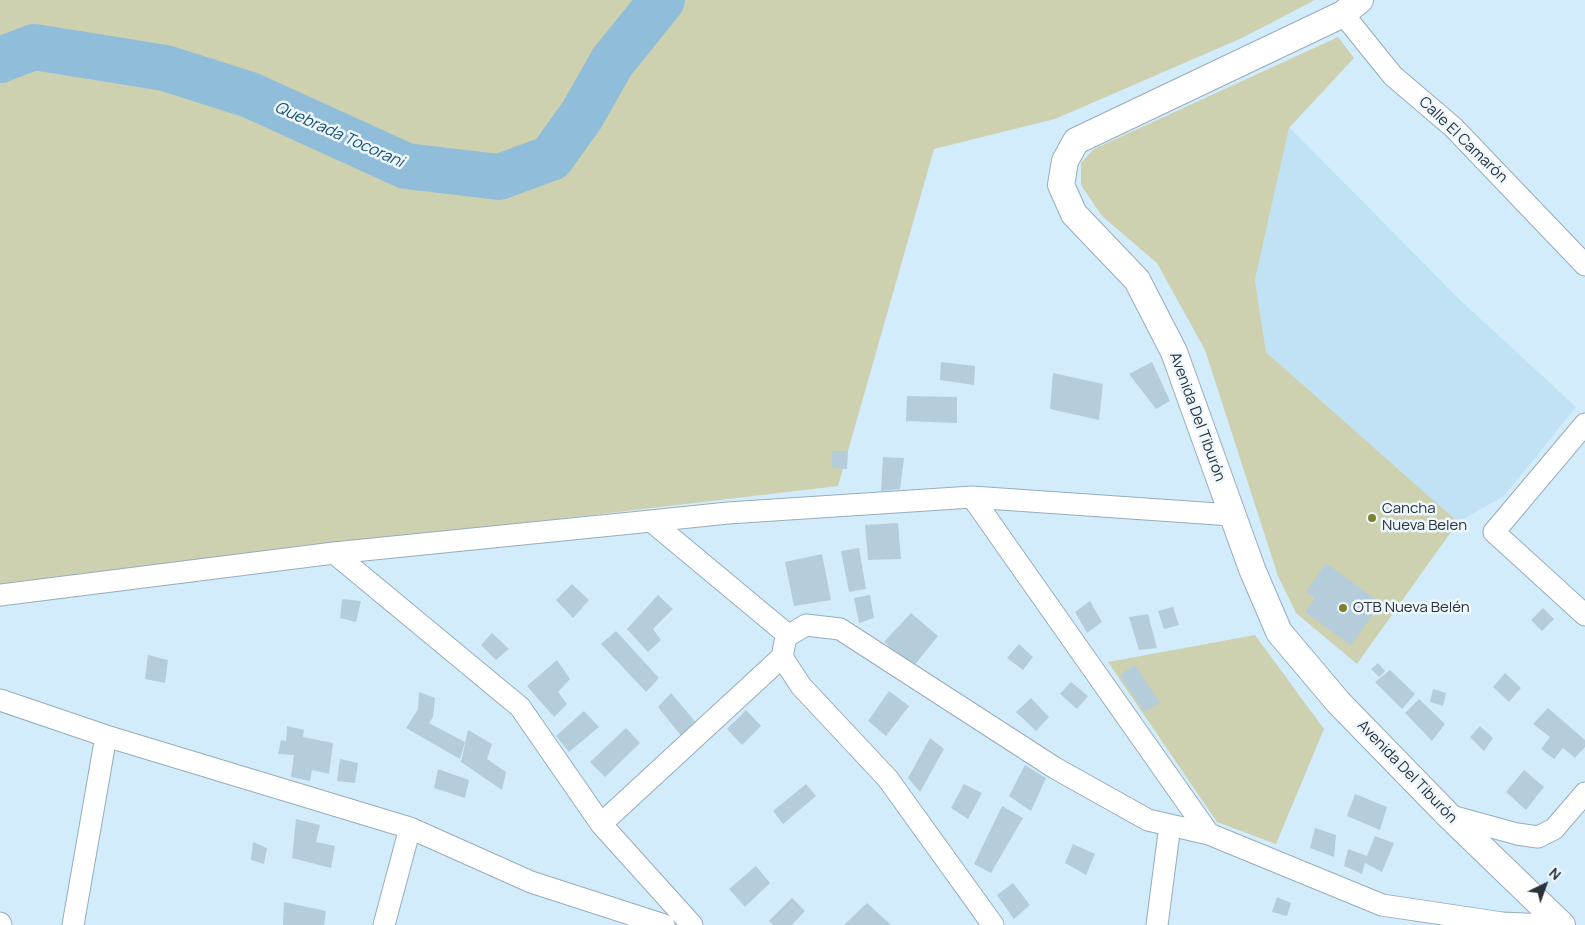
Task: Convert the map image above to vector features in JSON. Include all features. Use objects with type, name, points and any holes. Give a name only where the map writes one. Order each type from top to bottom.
[{"type":"street","name":"Calle El Camarón","points":[[1352,7],[1393,76],[1453,127],[1585,265]]},
{"type":"street","name":"Avenida Del Tiburón","points":[[1352,7],[1076,141],[1065,161],[1061,186],[1074,214],[1137,280],[1174,352],[1252,569],[1279,632],[1338,702],[1448,815],[1562,925]]},
{"type":"street","points":[[1585,424],[1494,532],[1585,614]]},
{"type":"street","points":[[0,595],[334,554],[651,521],[972,497],[1232,515]]},
{"type":"street","points":[[972,497],[1209,834]]},
{"type":"street","points":[[651,521],[788,635]]},
{"type":"street","points":[[334,554],[520,707],[601,824],[692,925]]},
{"type":"street","points":[[601,824],[782,657],[786,637],[806,625],[840,629],[1055,768],[1148,820],[1209,834],[1382,906],[1433,920],[1546,925]]},
{"type":"street","points":[[782,657],[801,686],[888,778],[993,925]]},
{"type":"street","points":[[0,700],[106,736],[410,828],[531,882],[664,925]]},
{"type":"street","points":[[73,925],[106,736]]},
{"type":"street","points":[[1448,815],[1517,834],[1538,837],[1554,829],[1585,793]]},
{"type":"street","points":[[1156,925],[1170,825]]},
{"type":"street","points":[[384,925],[410,828]]},
{"type":"shaded area","points":[[1289,127],[1460,300],[1576,407],[1504,496],[1458,522],[1266,352],[1255,280]]},
{"type":"green space","points":[[0,0],[1315,0],[1242,38],[1055,119],[934,149],[838,486],[0,585]]},
{"type":"green space","points":[[1338,37],[1354,58],[1289,128],[1255,280],[1266,352],[1458,522],[1357,664],[1296,613],[1278,576],[1205,350],[1157,263],[1102,216],[1081,185],[1081,163],[1094,149]]},
{"type":"green space","points":[[1255,635],[1324,729],[1276,844],[1217,822],[1108,662]]},
{"type":"building","points":[[941,362],[975,366],[974,385],[940,380]]},
{"type":"building","points":[[1152,362],[1170,401],[1156,409],[1129,374]]},
{"type":"building","points":[[1053,373],[1103,384],[1099,420],[1050,409]]},
{"type":"building","points":[[907,396],[957,397],[957,423],[906,421]]},
{"type":"building","points":[[832,451],[848,451],[847,469],[832,468]]},
{"type":"building","points":[[883,457],[904,458],[900,489],[881,491]]},
{"type":"building","points":[[898,523],[901,559],[868,560],[865,525]]},
{"type":"building","points":[[859,548],[866,589],[849,592],[841,551]]},
{"type":"building","points":[[822,554],[831,600],[794,606],[785,562]]},
{"type":"building","name":"OTB Nueva Belén","points":[[1326,563],[1381,603],[1351,645],[1305,612],[1315,598],[1306,592]]},
{"type":"building","points":[[572,584],[589,600],[573,618],[556,600]]},
{"type":"building","points":[[658,595],[673,609],[653,629],[661,640],[648,652],[627,629]]},
{"type":"building","points":[[870,595],[874,618],[859,623],[854,598]]},
{"type":"building","points":[[342,599],[361,601],[356,622],[340,618]]},
{"type":"building","points":[[1090,601],[1102,622],[1087,633],[1075,612]]},
{"type":"building","points":[[1173,607],[1179,625],[1164,629],[1158,611]]},
{"type":"building","points":[[1543,608],[1554,619],[1542,631],[1531,620]]},
{"type":"building","points":[[911,613],[938,636],[913,667],[884,642]]},
{"type":"building","points":[[1148,614],[1157,648],[1139,650],[1129,617]]},
{"type":"building","points":[[616,631],[659,678],[646,692],[601,644]]},
{"type":"building","points":[[492,633],[509,649],[496,660],[481,645]]},
{"type":"building","points":[[1019,644],[1033,657],[1023,670],[1007,658]]},
{"type":"building","points":[[148,655],[168,660],[165,683],[145,679]]},
{"type":"building","points":[[557,660],[570,679],[558,692],[567,704],[554,717],[527,686]]},
{"type":"building","points":[[1378,663],[1385,671],[1379,677],[1371,669]]},
{"type":"building","points":[[1135,665],[1160,703],[1144,712],[1120,675]]},
{"type":"building","points":[[1390,670],[1415,694],[1402,709],[1375,682]]},
{"type":"building","points":[[1505,673],[1521,688],[1509,702],[1493,687]]},
{"type":"building","points":[[1071,682],[1088,696],[1077,709],[1060,694]]},
{"type":"building","points":[[1433,689],[1446,693],[1443,706],[1430,702]]},
{"type":"building","points":[[889,691],[909,706],[886,736],[868,721]]},
{"type":"building","points":[[419,692],[435,698],[433,717],[429,723],[465,742],[460,759],[406,728],[418,709]]},
{"type":"building","points":[[671,693],[698,725],[682,737],[658,707]]},
{"type":"building","points":[[1031,698],[1049,717],[1036,731],[1016,712]]},
{"type":"building","points":[[1419,699],[1445,724],[1432,741],[1405,713]]},
{"type":"building","points":[[1548,708],[1585,740],[1585,747],[1575,758],[1563,748],[1554,759],[1541,749],[1550,737],[1533,724]]},
{"type":"building","points":[[746,710],[761,726],[742,745],[727,729]]},
{"type":"building","points":[[584,711],[599,727],[569,752],[556,736]]},
{"type":"building","points":[[287,726],[304,730],[303,737],[333,743],[329,774],[312,770],[310,781],[291,777],[294,755],[278,754],[281,740],[286,741]]},
{"type":"building","points":[[1480,726],[1493,738],[1484,751],[1470,737]]},
{"type":"building","points":[[626,728],[640,743],[605,777],[590,762]]},
{"type":"building","points":[[468,730],[492,744],[487,759],[506,772],[502,790],[461,762]]},
{"type":"building","points":[[930,738],[944,749],[920,792],[908,778]]},
{"type":"building","points":[[340,759],[358,763],[355,783],[337,781]]},
{"type":"building","points":[[1025,765],[1046,778],[1031,811],[1009,796]]},
{"type":"building","points":[[438,769],[469,780],[465,798],[434,788]]},
{"type":"building","points":[[1524,770],[1544,787],[1526,810],[1506,792]]},
{"type":"building","points":[[806,784],[816,796],[783,824],[773,811]]},
{"type":"building","points":[[964,784],[982,793],[968,819],[951,808]]},
{"type":"building","points":[[1355,794],[1387,807],[1380,830],[1347,816]]},
{"type":"building","points":[[1002,806],[1023,818],[991,873],[974,864]]},
{"type":"building","points":[[296,819],[320,825],[316,842],[335,846],[331,868],[292,858]]},
{"type":"building","points":[[1315,828],[1336,835],[1334,857],[1310,848]]},
{"type":"building","points":[[1375,836],[1394,843],[1382,872],[1365,863],[1362,874],[1344,866],[1348,849],[1367,856]]},
{"type":"building","points":[[253,842],[267,848],[264,864],[251,860]]},
{"type":"building","points":[[1073,844],[1095,854],[1086,875],[1065,863]]},
{"type":"building","points":[[756,866],[770,883],[745,907],[729,889]]},
{"type":"building","points":[[1013,883],[1030,905],[1014,919],[997,895]]},
{"type":"building","points":[[1277,897],[1291,903],[1287,916],[1272,912]]},
{"type":"building","points":[[792,898],[805,911],[792,925],[773,925],[769,921]]},
{"type":"building","points":[[284,902],[326,911],[324,925],[283,925]]},
{"type":"building","points":[[867,903],[891,925],[844,925]]},
{"type":"waterway","name":"Quebrada Tocorani","points":[[0,60],[34,47],[165,68],[250,95],[406,166],[499,177],[551,158],[582,115],[612,62],[662,0]]},
{"type":"place","name":"Cancha Nueva Belen","points":[[1372,518]]},
{"type":"place","name":"OTB Nueva Belén","points":[[1343,608]]}]
